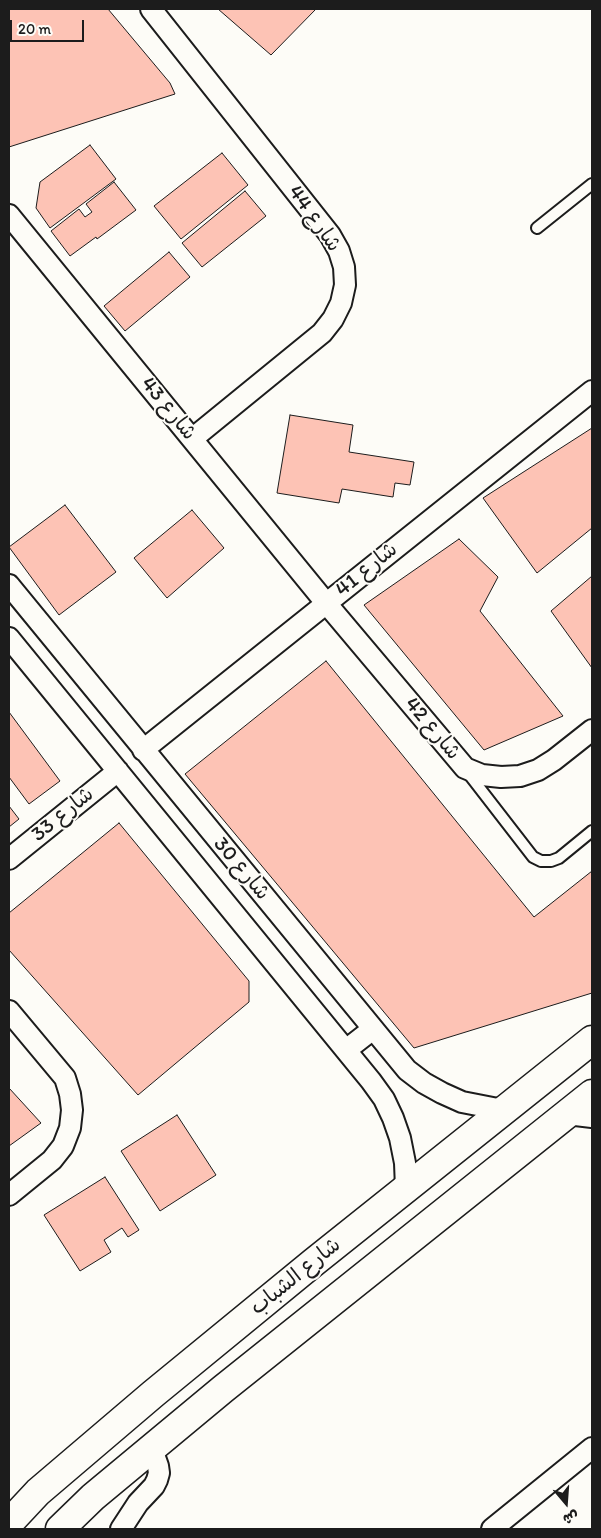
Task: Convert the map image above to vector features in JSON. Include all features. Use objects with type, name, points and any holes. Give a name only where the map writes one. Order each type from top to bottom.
[{"type":"street","name":"شارع 44","points":[[152,9],[330,235],[339,251],[344,268],[345,285],[341,303],[333,319],[322,333],[192,439]]},
{"type":"street","name":"شارع 43","points":[[9,215],[326,603]]},
{"type":"street","name":"شارع 41","points":[[143,750],[592,391]]},
{"type":"street","name":"شارع 30","points":[[9,586],[407,1070],[424,1083],[462,1102],[503,1110]]},
{"type":"street","name":"شارع 42","points":[[326,603],[465,768],[482,775],[520,776],[538,770],[554,760],[592,730]]},
{"type":"street","name":"شارع 30","points":[[9,638],[376,1087],[393,1118],[400,1138],[406,1188]]},
{"type":"street","points":[[74,718],[100,696]]},
{"type":"street","name":"شارع 33","points":[[9,859],[118,771]]},
{"type":"street","points":[[9,1011],[65,1078],[72,1110],[70,1128],[63,1146],[52,1160],[9,1195]]},
{"type":"street","points":[[346,1050],[373,1029]]},
{"type":"street","name":"شارع الشباب","points":[[9,1523],[38,1492],[68,1465],[314,1262],[592,1040]]},
{"type":"street","name":"شارع الشباب","points":[[60,1529],[93,1498],[223,1389],[341,1295],[579,1116],[592,1094]]},
{"type":"street","points":[[314,1262],[341,1295]]},
{"type":"street","points":[[492,1529],[592,1448]]},
{"type":"street","points":[[121,1529],[138,1503],[158,1480],[158,1466],[152,1449]]},
{"type":"lane","points":[[537,228],[592,184]]},
{"type":"lane","points":[[465,768],[533,857],[551,861],[559,858],[592,831]]},
{"type":"building","points":[[9,9],[108,9],[170,83],[175,94],[9,147]]},
{"type":"building","points":[[218,9],[316,9],[271,55]]},
{"type":"building","points":[[90,145],[116,179],[50,228],[36,208],[40,182]]},
{"type":"building","points":[[222,153],[248,185],[181,239],[154,206]]},
{"type":"building","points":[[114,182],[136,210],[70,256],[51,231],[79,209],[85,217],[92,212],[86,204]]},
{"type":"building","points":[[245,191],[266,216],[202,267],[182,243]]},
{"type":"building","points":[[169,252],[190,277],[125,331],[104,306]]},
{"type":"building","points":[[290,415],[353,425],[349,452],[414,462],[410,485],[395,483],[393,497],[342,489],[339,503],[277,493]]},
{"type":"building","points":[[592,428],[592,528],[537,573],[483,498]]},
{"type":"building","points":[[65,505],[116,572],[59,615],[9,547]]},
{"type":"building","points":[[192,510],[224,548],[167,598],[134,558]]},
{"type":"building","points":[[459,539],[498,577],[480,611],[563,716],[484,750],[364,605]]},
{"type":"building","points":[[592,576],[592,668],[551,611]]},
{"type":"building","points":[[326,661],[534,917],[592,871],[592,993],[414,1048],[185,774]]},
{"type":"building","points":[[9,712],[60,781],[29,804],[9,777]]},
{"type":"building","points":[[9,806],[19,819],[9,827]]},
{"type":"building","points":[[119,823],[249,981],[249,1002],[138,1095],[9,950],[9,913]]},
{"type":"building","points":[[9,1088],[41,1123],[9,1146]]},
{"type":"building","points":[[177,1115],[216,1175],[160,1211],[121,1151]]},
{"type":"building","points":[[105,1177],[139,1230],[128,1237],[122,1228],[104,1240],[111,1252],[80,1271],[44,1215]]}]
